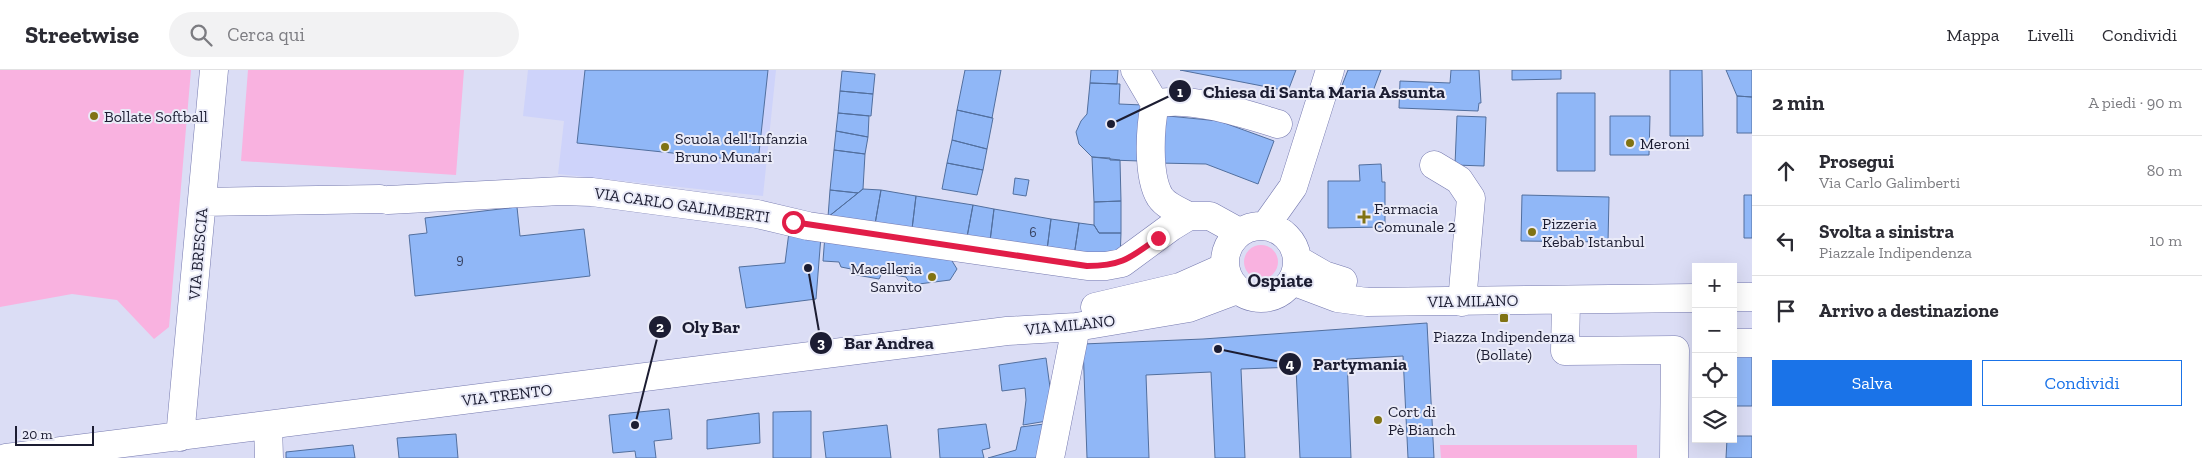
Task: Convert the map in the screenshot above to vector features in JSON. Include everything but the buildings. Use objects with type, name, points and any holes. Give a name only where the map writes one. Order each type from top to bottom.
[{"type":"street","name":"VIA BRESCIA","points":[[180,437],[214,70]]},
{"type":"street","points":[[1135,70],[1154,104],[1152,116],[1152,174],[1159,196],[1167,204],[1188,216],[1210,216],[1239,232]]},
{"type":"street","points":[[1266,225],[1293,187],[1330,70]]},
{"type":"street","points":[[1154,104],[1170,102],[1225,108],[1278,124]]},
{"type":"street","points":[[1434,165],[1459,180],[1471,198],[1463,297]]},
{"type":"street","points":[[1293,187],[1295,263],[1281,293],[1266,298],[1251,297],[1231,278],[1225,254],[1230,242],[1239,232],[1252,226],[1266,225],[1278,229],[1288,236],[1295,263]]},
{"type":"street","name":"VIA CARLO GALIMBERTI","points":[[202,202],[384,199],[592,192],[757,214],[808,226],[1060,262],[1106,266],[1122,263],[1188,216]]},
{"type":"street","name":"VIA MILANO","points":[[1295,263],[1340,281],[1463,297],[1566,300],[1692,298]]},
{"type":"street","name":"VIA MILANO","points":[[1007,330],[1076,327],[1188,308],[1231,278]]},
{"type":"street","name":"VIA MILANO","points":[[1007,330],[1046,317],[1180,287],[1231,278]]},
{"type":"street","points":[[1737,297],[1752,297]]},
{"type":"street","points":[[1566,300],[1565,351],[1685,347],[1674,458]]},
{"type":"street","points":[[1050,458],[1076,327]]},
{"type":"street","name":"VIA TRENTO","points":[[6,458],[62,455],[180,437],[1007,330]]},
{"type":"street","points":[[1737,343],[1752,343]]},
{"type":"street","points":[[268,426],[269,458]]},
{"type":"shaded area","points":[[0,70],[191,70],[169,327],[154,339],[117,300],[72,294],[0,307]]},
{"type":"shaded area","points":[[248,70],[464,70],[456,175],[241,161]]},
{"type":"shaded area","name":"Scuola dell'Infanzia Bruno Munari","points":[[528,70],[776,70],[763,196],[558,174],[564,121],[523,116]]},
{"type":"shaded area","points":[[1261,245],[1268,246],[1273,250],[1277,255],[1277,269],[1273,274],[1268,278],[1261,279],[1254,278],[1249,274],[1245,269],[1244,262],[1245,255],[1249,250],[1254,246]]},
{"type":"shaded area","points":[[1440,445],[1637,445],[1637,458],[1441,458]]},
{"type":"place","name":"Bollate Softball","points":[[94,116]]},
{"type":"place","name":"Chiesa di Santa Maria Assunta","points":[[1111,124]]},
{"type":"place","name":"Meroni","points":[[1630,143]]},
{"type":"place","name":"Scuola dell'Infanzia Bruno Munari","points":[[665,147]]},
{"type":"place","name":"Farmacia Comunale 2","points":[[1364,217]]},
{"type":"place","name":"Pizzeria Kebab Istanbul","points":[[1532,232]]},
{"type":"place","name":"Bar Andrea","points":[[808,268]]},
{"type":"place","name":"Macelleria Sanvito","points":[[932,277]]},
{"type":"place","name":"Piazza Indipendenza (Bollate)","points":[[1504,318]]},
{"type":"place","name":"Partymania","points":[[1218,349]]},
{"type":"place","name":"Cort di Pè Bianch","points":[[1378,420]]},
{"type":"place","name":"Oly Bar","points":[[635,425]]},
{"type":"district","name":"Ospiate","points":[[1280,280]]},
{"type":"route","points":[[793,222],[808,226],[1087,266],[1106,266],[1122,263],[1158,238]]}]
